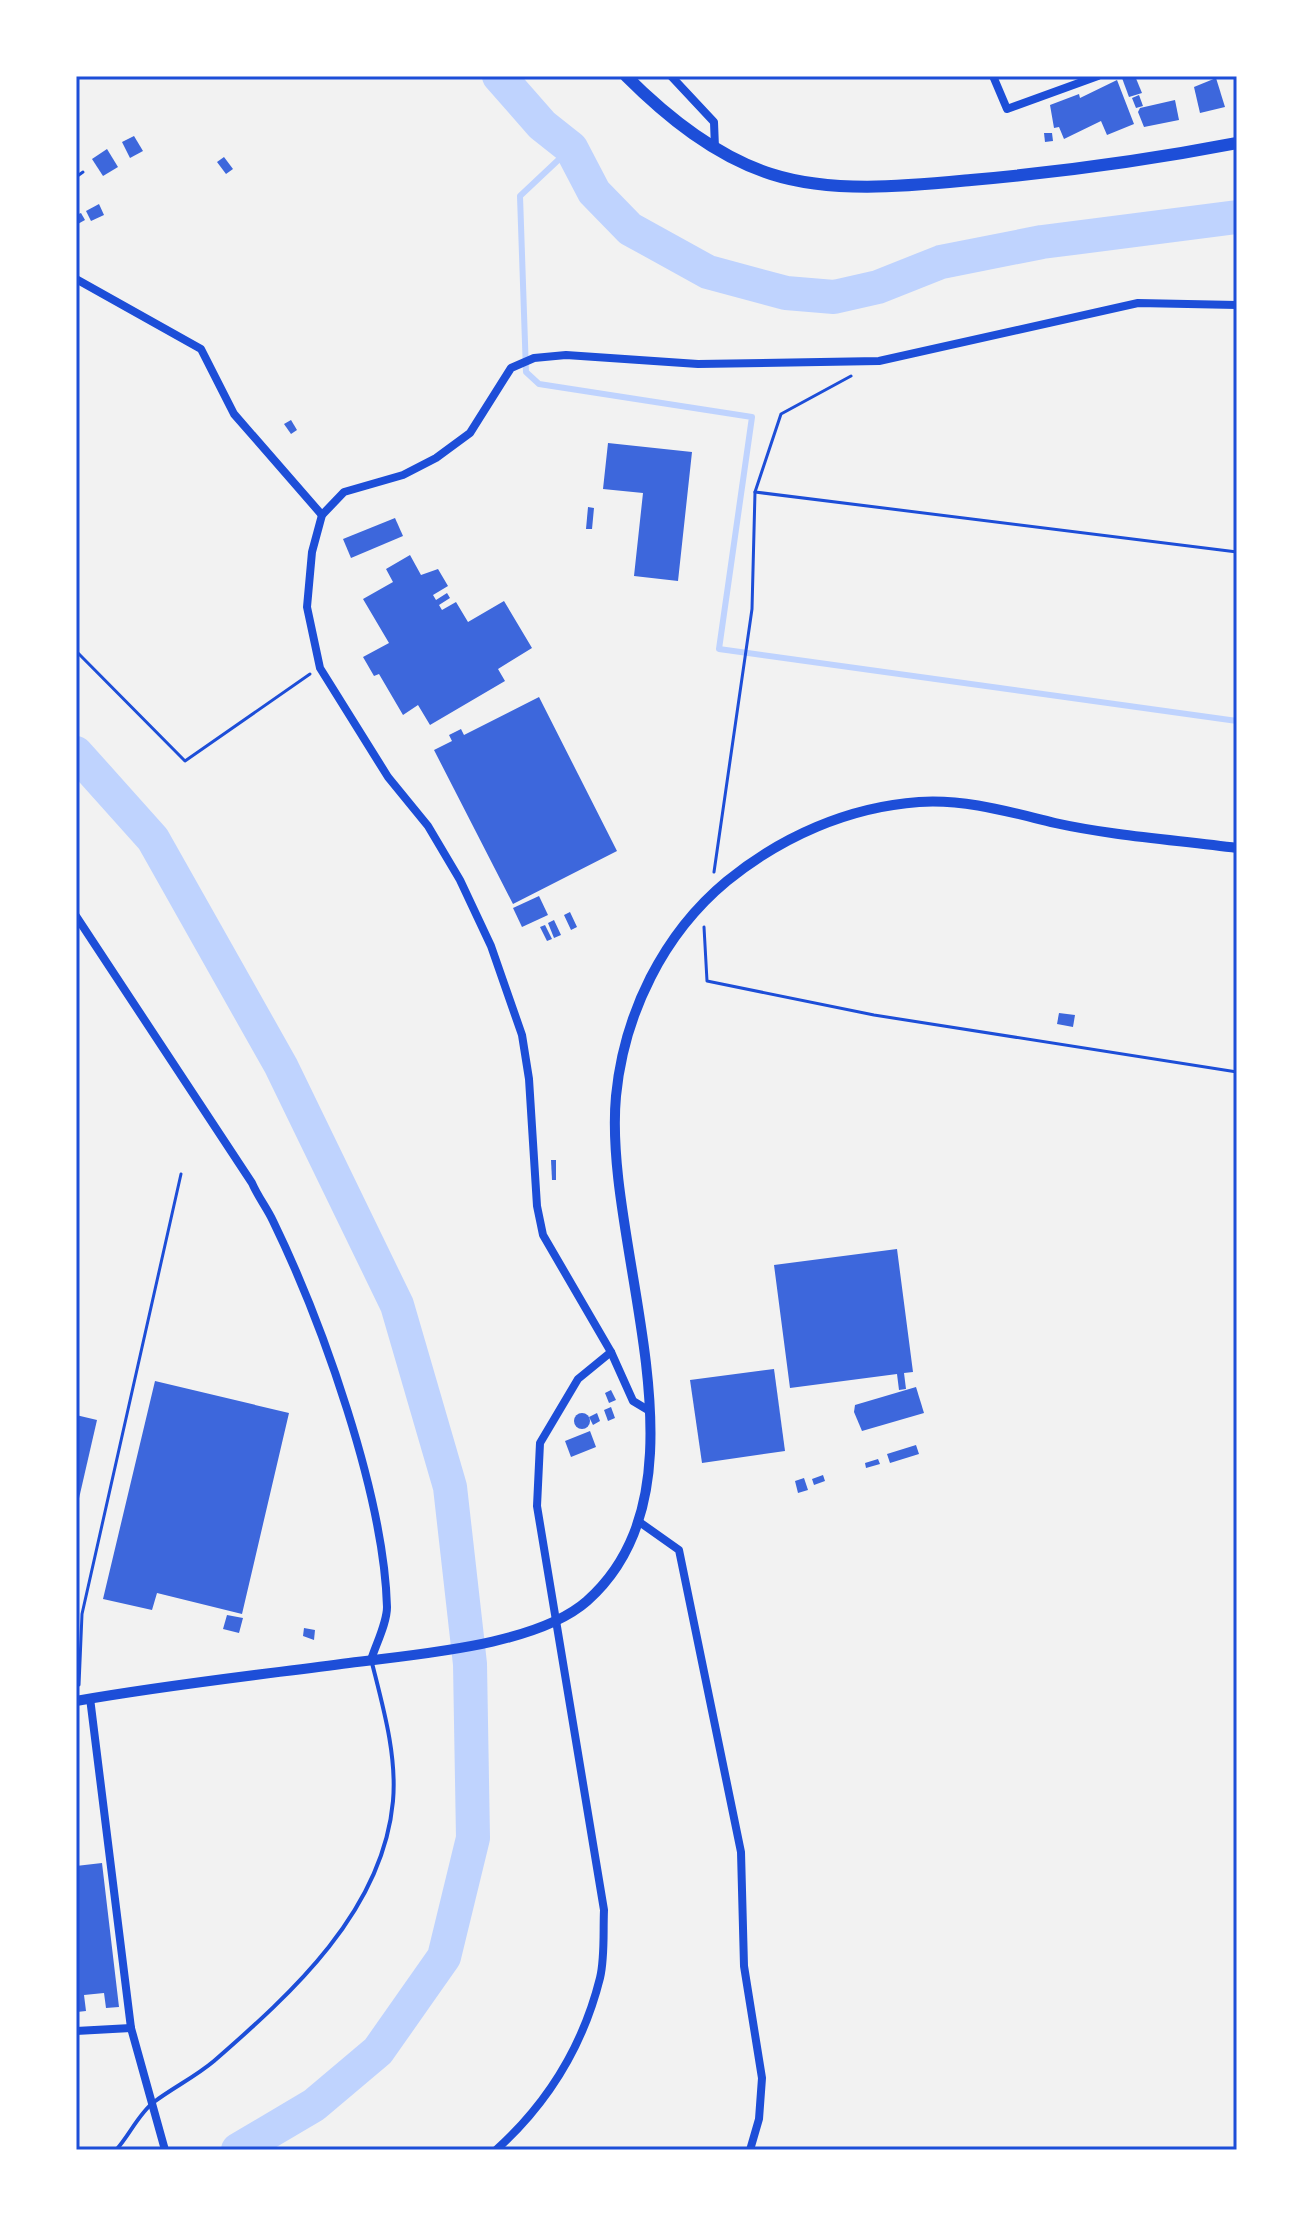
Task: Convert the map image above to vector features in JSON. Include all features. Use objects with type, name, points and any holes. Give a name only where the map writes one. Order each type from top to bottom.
[{"type":"main road","points":[[626,76],[648,98],[715,149],[772,174],[824,184],[916,185],[1074,171],[1237,143]]},
{"type":"street","points":[[671,76],[714,122],[715,149]]},
{"type":"street","points":[[993,76],[1007,109],[1098,76]]},
{"type":"street","points":[[76,279],[201,349],[234,414],[322,515]]},
{"type":"street","points":[[648,1410],[633,1401],[611,1352],[543,1235],[537,1206],[529,1079],[522,1035],[491,946],[460,880],[428,826],[388,777],[320,668],[307,607],[312,552],[322,515],[344,492],[403,475],[436,458],[470,433],[511,368],[534,358],[566,355],[698,364],[879,361],[1138,303],[1237,305]]},
{"type":"street","points":[[165,2150],[146,2072],[131,2028],[81,1700],[455,1648],[531,1630],[556,1620],[584,1604],[612,1575],[632,1542],[650,1467],[648,1410],[620,1183],[616,1100],[625,1039],[649,980],[681,927],[711,894],[750,862],[799,833],[859,813],[919,802],[985,805],[1054,823],[1237,848]]},
{"type":"street","points":[[76,916],[252,1183],[271,1218],[320,1334],[347,1415],[377,1525],[387,1610],[371,1660]]},
{"type":"street","points":[[496,2150],[523,2126],[560,2078],[586,2021],[601,1975],[604,1910],[537,1506],[540,1443],[578,1379],[611,1352]]},
{"type":"street","points":[[638,1521],[679,1550],[741,1852],[744,1966],[762,2078],[759,2119],[750,2150]]},
{"type":"street","points":[[76,2031],[131,2028]]},
{"type":"lane","points":[[116,2150],[152,2104],[192,2080],[261,2019],[333,1942],[362,1899],[382,1853],[393,1802],[386,1723],[371,1660]]},
{"type":"path","points":[[76,177],[83,172]]},
{"type":"path","points":[[711,894],[752,609],[755,492],[781,414],[851,376]]},
{"type":"path","points":[[755,492],[1237,552]]},
{"type":"path","points":[[76,651],[185,761],[320,668]]},
{"type":"path","points":[[702,904],[707,981],[874,1015],[1237,1072]]},
{"type":"path","points":[[81,1700],[82,1614],[181,1174]]},
{"type":"building","points":[[1135,76],[1142,93],[1129,97],[1122,78]]},
{"type":"building","points":[[1216,78],[1225,107],[1200,113],[1194,87]]},
{"type":"building","points":[[1117,80],[1134,124],[1107,135],[1101,121],[1064,139],[1059,127],[1054,128],[1050,105],[1079,94],[1080,98]]},
{"type":"building","points":[[1139,95],[1143,106],[1136,108],[1132,98]]},
{"type":"building","points":[[1175,100],[1179,120],[1144,127],[1138,112],[1140,108]]},
{"type":"building","points":[[1044,133],[1052,133],[1053,141],[1045,142]]},
{"type":"building","points":[[134,136],[143,151],[130,158],[122,142]]},
{"type":"building","points":[[107,149],[118,167],[103,176],[92,159]]},
{"type":"building","points":[[224,157],[233,169],[226,174],[217,162]]},
{"type":"building","points":[[99,204],[104,215],[91,221],[86,211]]},
{"type":"building","points":[[81,213],[85,220],[76,225],[76,215]]},
{"type":"building","points":[[291,420],[297,430],[291,434],[284,424]]},
{"type":"building","points":[[608,443],[692,452],[678,581],[634,576],[643,493],[603,489]]},
{"type":"building","points":[[588,507],[594,508],[592,529],[586,529]]},
{"type":"building","points":[[395,518],[403,536],[351,558],[343,539]]},
{"type":"building","points":[[410,555],[421,575],[438,569],[448,586],[433,595],[436,600],[447,593],[450,598],[439,605],[442,610],[456,602],[468,622],[504,601],[532,648],[498,669],[505,681],[430,725],[418,705],[403,715],[379,674],[374,676],[363,657],[389,643],[363,599],[393,582],[386,569]]},
{"type":"building","points":[[539,697],[617,851],[513,904],[434,750],[452,741],[449,735],[461,729],[464,735]]},
{"type":"building","points":[[539,896],[548,915],[522,927],[513,908]]},
{"type":"building","points":[[570,912],[577,927],[571,930],[564,915]]},
{"type":"building","points":[[554,920],[561,935],[554,938],[548,923]]},
{"type":"building","points":[[545,925],[552,939],[547,941],[540,927]]},
{"type":"building","points":[[1059,1013],[1075,1015],[1073,1027],[1057,1024]]},
{"type":"building","points":[[551,1160],[556,1160],[556,1180],[552,1180]]},
{"type":"building","points":[[897,1249],[913,1372],[904,1373],[906,1389],[899,1390],[897,1374],[790,1388],[774,1265]]},
{"type":"building","points":[[774,1369],[785,1451],[702,1463],[690,1380]]},
{"type":"building","points":[[155,1381],[289,1413],[242,1614],[157,1593],[152,1610],[103,1599]]},
{"type":"building","points":[[916,1387],[924,1413],[862,1431],[854,1412],[855,1405]]},
{"type":"building","points":[[611,1390],[616,1400],[609,1403],[605,1393]]},
{"type":"building","points":[[611,1407],[615,1418],[608,1421],[604,1410]]},
{"type":"building","points":[[582,1413],[590,1421],[582,1429],[574,1421]]},
{"type":"building","points":[[597,1413],[600,1421],[593,1425],[589,1417]]},
{"type":"building","points":[[76,1415],[97,1420],[77,1507],[76,1507]]},
{"type":"building","points":[[590,1431],[596,1447],[571,1457],[565,1441]]},
{"type":"building","points":[[916,1445],[919,1454],[890,1463],[887,1454]]},
{"type":"building","points":[[878,1459],[880,1464],[866,1468],[865,1463]]},
{"type":"building","points":[[823,1475],[825,1481],[814,1485],[812,1479]]},
{"type":"building","points":[[804,1478],[808,1490],[798,1493],[795,1481]]},
{"type":"building","points":[[227,1615],[243,1618],[239,1633],[223,1629]]},
{"type":"building","points":[[304,1628],[315,1630],[314,1640],[303,1636]]},
{"type":"building","points":[[102,1863],[119,2007],[106,2008],[104,1993],[84,1995],[86,2011],[77,2012],[76,1866]]},
{"type":"waterway","points":[[499,76],[542,125],[571,148],[594,192],[630,229],[708,272],[786,293],[834,297],[878,287],[941,262],[1042,242],[1237,217]]},
{"type":"waterway","points":[[571,148],[520,196],[526,372],[539,384],[752,417],[719,649],[1237,721]]},
{"type":"waterway","points":[[76,753],[153,839],[281,1066],[397,1305],[450,1487],[470,1664],[473,1838],[444,1957],[378,2051],[314,2105],[238,2150]]}]
